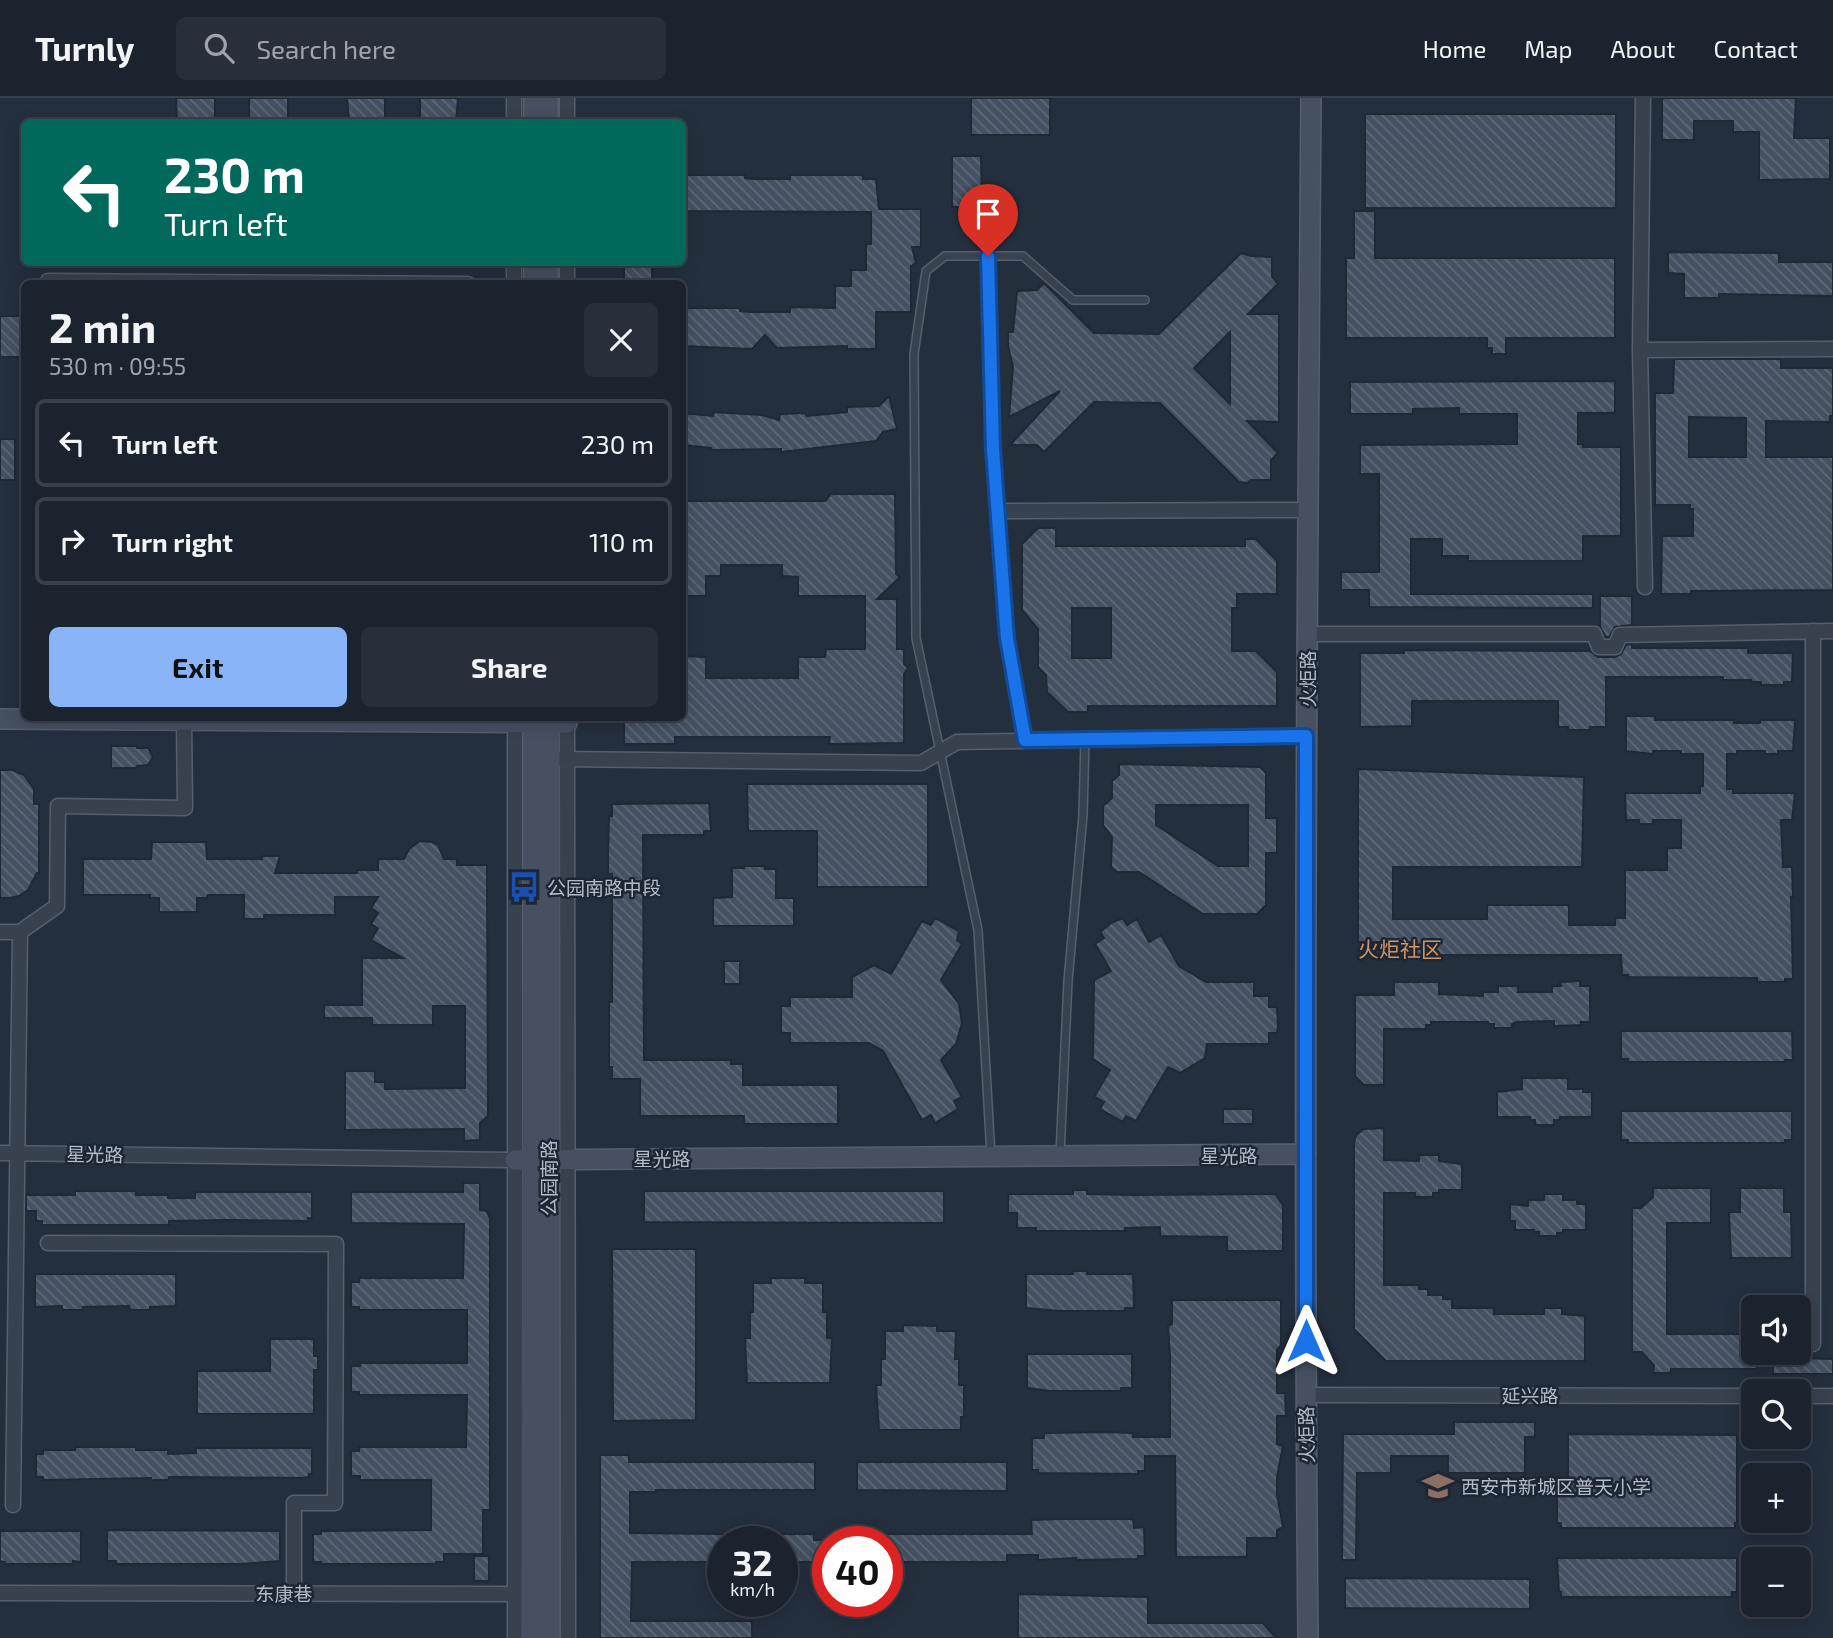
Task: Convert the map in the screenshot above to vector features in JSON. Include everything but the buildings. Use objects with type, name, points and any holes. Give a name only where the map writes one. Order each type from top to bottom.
[{"type":"street","points":[[514,98],[514,119]]},
{"type":"street","points":[[534,98],[534,119]]},
{"type":"street","points":[[548,98],[548,119]]},
{"type":"street","points":[[568,98],[568,119]]},
{"type":"street","name":"火炬路","points":[[1308,1638],[1306,736],[1311,98]]},
{"type":"street","points":[[1643,98],[1640,350],[1645,587]]},
{"type":"street","points":[[1640,350],[1833,349]]},
{"type":"street","points":[[998,512],[1308,510]]},
{"type":"street","points":[[1813,631],[1813,1344]]},
{"type":"street","points":[[1307,634],[1594,634],[1599,647],[1615,646],[1620,635],[1833,631]]},
{"type":"street","points":[[0,719],[21,719]]},
{"type":"street","points":[[0,932],[20,932],[57,906],[58,806],[185,808],[184,721]]},
{"type":"street","name":"公园南路","points":[[541,721],[559,759],[541,1159]]},
{"type":"street","name":"公园南路","points":[[541,721],[541,1594],[550,1638]]},
{"type":"street","points":[[559,759],[921,763],[957,741],[1306,736]]},
{"type":"street","points":[[13,1504],[20,932]]},
{"type":"street","name":"星光路","points":[[0,1153],[541,1159],[1306,1154]]},
{"type":"street","points":[[515,1638],[541,1594],[541,1159]]},
{"type":"street","points":[[48,1242],[336,1244],[335,1503],[294,1503],[294,1594]]},
{"type":"street","name":"延兴路","points":[[1306,1395],[1741,1396]]},
{"type":"street","points":[[1811,1396],[1833,1396]]},
{"type":"street","name":"东康巷","points":[[0,1593],[541,1594]]},
{"type":"street","points":[[541,1594],[568,1638]]},
{"type":"street","name":"公园南路","points":[[531,1638],[541,1594]]},
{"type":"lane","points":[[991,1156],[978,930],[916,638],[914,354],[926,271],[945,256],[1023,256],[1073,300],[1145,300]]},
{"type":"lane","points":[[988,256],[993,449],[1007,638],[1025,740]]},
{"type":"lane","points":[[1060,1156],[1068,981],[1083,815],[1085,740]]},
{"type":"place","name":"公园南路中段","points":[[524,887]]},
{"type":"place","name":"西安市新城区普天小学","points":[[1438,1486]]},
{"type":"district","name":"火炬社区","points":[[1400,948]]},
{"type":"route","points":[[988,256],[993,449],[1005,613],[1025,740],[1306,736],[1306,1341]]}]
